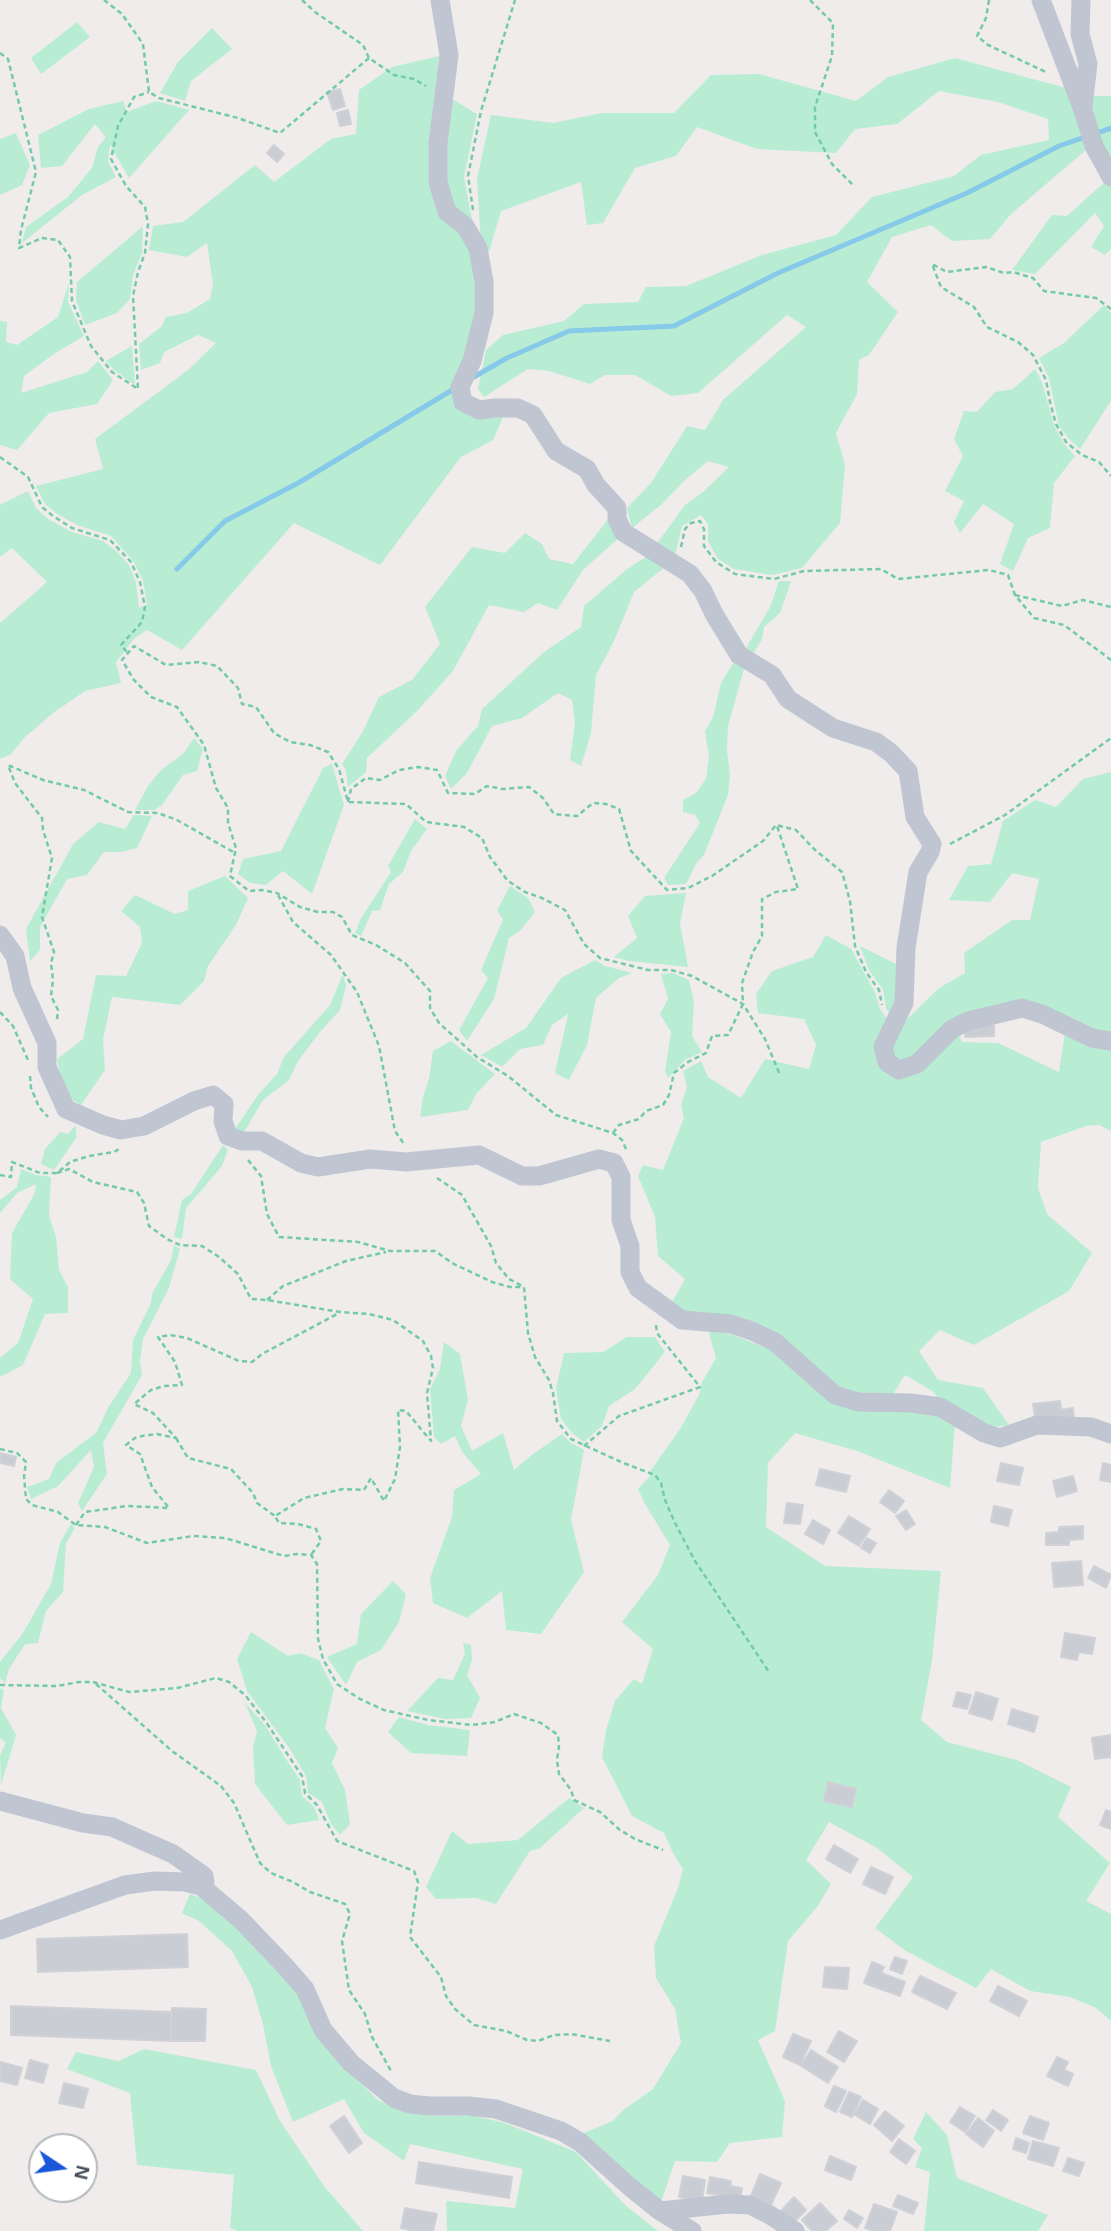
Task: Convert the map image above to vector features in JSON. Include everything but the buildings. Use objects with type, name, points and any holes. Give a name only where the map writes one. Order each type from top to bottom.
[{"type":"street","points":[[440,0],[449,55],[438,143],[438,183],[447,212],[465,226],[478,248],[484,282],[484,313],[472,361],[460,387],[463,402],[479,410],[518,408],[534,415],[556,450],[587,469],[596,485],[617,508],[617,519],[623,532],[690,574],[704,591],[714,614],[739,655],[772,675],[789,699],[833,728],[876,742],[908,771],[915,817],[932,844],[918,872],[906,948],[904,1003],[883,1046],[887,1062],[899,1070],[917,1064],[952,1028],[968,1021],[1022,1008],[1042,1014],[1092,1038],[1111,1041]]},
{"type":"street","points":[[1041,0],[1094,146],[1111,177]]},
{"type":"street","points":[[1081,0],[1080,34],[1088,64],[1083,110]]},
{"type":"street","points":[[0,935],[15,956],[22,988],[47,1043],[47,1067],[66,1109],[121,1130],[144,1126],[194,1101],[213,1095],[224,1104],[223,1121],[228,1136],[242,1141],[262,1141],[301,1163],[318,1167],[370,1159],[428,1168],[480,1155],[522,1176],[539,1176],[599,1160],[614,1163],[621,1177],[621,1220],[630,1246],[630,1272],[638,1288],[682,1320],[731,1324],[775,1342],[835,1395],[858,1402],[940,1406],[984,1433],[1000,1438],[1037,1425],[1091,1427],[1111,1434]]},
{"type":"street","points":[[0,1801],[83,1823],[112,1827],[173,1854],[204,1875],[205,1882],[201,1886]]},
{"type":"street","points":[[0,1930],[125,1885],[155,1881],[184,1882],[201,1886],[241,1920],[291,1973],[304,1989],[323,2030],[351,2063],[394,2098],[410,2104],[496,2109],[561,2131],[580,2142],[660,2211],[692,2231]]},
{"type":"street","points":[[660,2211],[728,2204],[750,2205],[795,2231]]},
{"type":"path","points":[[104,0],[122,14],[143,44],[149,92]]},
{"type":"path","points":[[302,0],[363,45],[369,58],[394,75],[414,79],[444,96]]},
{"type":"path","points":[[475,217],[468,176],[481,111],[515,0]]},
{"type":"path","points":[[810,0],[833,23],[832,56],[815,107],[815,132],[832,164],[854,186]]},
{"type":"path","points":[[989,0],[986,18],[976,36],[988,45],[1074,86]]},
{"type":"path","points":[[0,53],[8,59],[36,172],[19,248],[43,238],[58,240],[70,257],[72,301],[91,346],[112,372],[138,389],[133,296],[145,253],[148,224],[145,207],[126,186],[111,159],[118,126],[134,97],[149,92],[159,98],[238,117],[281,133],[369,58]]},
{"type":"path","points":[[1111,309],[1096,298],[1044,290],[1033,278],[1013,272],[1004,274],[986,267],[947,272],[932,264],[942,286],[974,307],[986,327],[1018,342],[1033,355],[1046,380],[1056,424],[1066,442],[1082,455],[1099,462],[1111,476]]},
{"type":"path","points":[[0,457],[28,477],[42,507],[53,516],[72,528],[110,540],[131,562],[140,582],[145,607],[142,622],[121,645],[128,653]]},
{"type":"path","points":[[679,568],[681,541],[685,529],[691,523],[700,521],[704,529],[704,546],[716,562],[735,574],[774,579],[804,571],[881,569],[898,579],[989,570],[1008,575],[1015,595],[1034,618],[1064,625],[1111,660]]},
{"type":"path","points":[[1015,595],[1062,606],[1083,600],[1111,607]]},
{"type":"path","points":[[348,802],[339,769],[328,752],[310,745],[290,742],[274,733],[256,707],[242,704],[238,688],[217,666],[199,662],[166,666],[134,646],[122,660],[134,680],[151,697],[177,707],[204,745],[216,788],[228,808],[228,822],[236,848],[230,876],[249,891],[277,893],[300,908],[333,912],[342,917],[352,935],[376,945],[405,963],[430,991],[430,1008],[439,1023],[477,1057],[508,1076],[556,1115],[613,1133],[622,1140],[626,1150]]},
{"type":"path","points":[[930,852],[1005,815],[1111,737]]},
{"type":"path","points":[[47,1043],[55,1030],[58,1010],[51,996],[51,963],[54,952],[42,917],[52,858],[42,818],[15,783],[8,765],[43,780],[85,790],[128,813],[158,813],[177,820],[234,853]]},
{"type":"path","points":[[348,802],[351,789],[366,778],[380,780],[399,771],[418,767],[437,770],[448,793],[475,794],[486,786],[502,789],[529,787],[554,814],[577,816],[593,803],[606,804],[619,809],[631,850],[667,890],[688,888],[712,876],[763,841],[776,825]]},
{"type":"path","points":[[348,802],[407,804],[426,822],[464,827],[482,838],[490,857],[508,881],[524,892],[542,898],[565,911],[584,944],[600,958],[639,968],[671,970],[692,976],[743,1004],[765,1039],[780,1075]]},
{"type":"path","points":[[613,1133],[619,1125],[639,1119],[646,1111],[663,1105],[669,1095],[674,1073],[706,1053],[712,1035],[728,1035],[743,1004],[742,983],[752,952],[762,936],[762,899],[776,892],[798,888],[776,825]]},
{"type":"path","points":[[776,825],[796,830],[842,872],[850,901],[855,946],[866,972],[879,990],[882,1008],[894,1023]]},
{"type":"path","points":[[277,893],[293,922],[331,956],[357,992],[379,1046],[394,1131],[428,1168],[462,1195],[491,1246],[496,1263],[509,1279],[524,1287]]},
{"type":"path","points":[[57,1173],[70,1163],[89,1156],[114,1152],[135,1138],[144,1126]]},
{"type":"path","points":[[228,1136],[261,1176],[267,1214],[279,1237],[358,1242],[390,1251]]},
{"type":"path","points":[[0,1175],[10,1177],[12,1162],[40,1172],[57,1173],[69,1170],[93,1182],[137,1192],[144,1203],[149,1226],[180,1245],[202,1246],[219,1256],[238,1274],[251,1299],[369,1314],[393,1320],[423,1342],[431,1356],[433,1368],[427,1393],[431,1441],[406,1411],[398,1410],[400,1447],[395,1479],[384,1501],[371,1478],[364,1490],[343,1489],[304,1498],[275,1516]]},
{"type":"path","points":[[267,1300],[284,1286],[346,1261],[390,1251],[435,1251],[452,1263],[492,1282],[510,1287],[524,1287]]},
{"type":"path","points":[[524,1287],[528,1334],[535,1357],[551,1386],[557,1422],[571,1439],[655,1475],[661,1483],[665,1500],[695,1562],[769,1672]]},
{"type":"path","points":[[584,1446],[620,1416],[700,1387],[657,1332],[655,1317],[661,1306]]},
{"type":"path","points":[[311,1555],[321,1541],[316,1529],[279,1523],[275,1516],[257,1503],[253,1493],[231,1469],[188,1458],[176,1438],[153,1413],[134,1404],[151,1390],[182,1385],[175,1362],[158,1336],[187,1338],[239,1361],[252,1362],[340,1312]]},
{"type":"path","points":[[76,1525],[85,1511],[127,1506],[169,1508],[152,1487],[140,1454],[126,1445],[135,1437],[142,1436],[157,1434],[176,1438]]},
{"type":"path","points":[[0,1449],[17,1453],[26,1462],[26,1499],[32,1505],[58,1512],[76,1525],[105,1527],[147,1543],[193,1536],[225,1538],[284,1556],[297,1553],[311,1555],[317,1564],[318,1639],[323,1659],[337,1684],[384,1710],[428,1720],[472,1725],[495,1722],[513,1714],[541,1723],[558,1735],[559,1774],[571,1790],[574,1800],[600,1812],[635,1839],[663,1850]]},
{"type":"path","points":[[0,1685],[57,1686],[93,1682],[129,1692],[177,1688],[216,1678],[229,1682],[245,1695],[266,1722],[302,1776],[304,1793],[317,1805],[337,1841],[414,1871],[418,1882],[410,1937],[441,1977],[446,1996],[455,2009],[474,2025],[506,2031],[527,2040],[538,2041],[554,2035],[570,2035],[610,2041]]},
{"type":"path","points":[[93,1682],[172,1751],[221,1786],[234,1803],[260,1863],[271,1873],[310,1892],[345,1904],[350,1914],[342,1941],[349,1990],[365,2014],[381,2055],[396,2076]]},
{"type":"green space","points":[[77,22],[90,37],[41,74],[31,58]]},
{"type":"green space","points":[[212,28],[232,49],[191,81],[185,101],[160,93],[178,62]]},
{"type":"green space","points":[[439,56],[429,144],[459,231],[471,253],[478,312],[452,391],[505,413],[493,440],[461,457],[380,565],[294,523],[182,650],[147,630],[134,639],[116,662],[121,683],[85,691],[53,713],[25,737],[11,754],[0,759],[0,623],[47,582],[12,548],[0,557],[0,505],[28,491],[36,508],[48,519],[72,532],[103,541],[129,565],[136,582],[139,608],[147,604],[143,581],[134,562],[111,536],[77,525],[57,514],[45,504],[36,486],[103,469],[95,439],[188,370],[216,343],[198,335],[164,352],[160,363],[141,370],[139,344],[161,327],[166,317],[187,313],[210,299],[213,285],[207,243],[187,257],[149,250],[153,226],[183,222],[255,165],[274,182],[331,139],[356,134],[359,90],[392,67]]},
{"type":"green space","points":[[955,58],[1070,89],[1086,150],[1011,214],[990,239],[952,241],[931,225],[892,237],[867,282],[898,312],[869,355],[859,360],[857,394],[836,433],[845,465],[840,523],[802,568],[773,575],[734,569],[718,559],[708,541],[708,524],[701,515],[682,526],[674,559],[655,546],[685,505],[729,467],[708,461],[632,528],[627,508],[651,483],[687,426],[705,430],[723,400],[806,327],[787,315],[698,393],[671,396],[635,375],[605,375],[590,384],[549,371],[528,369],[484,397],[478,389],[486,350],[503,335],[564,321],[584,304],[638,302],[646,287],[686,286],[762,255],[836,235],[872,197],[954,176],[981,155],[1049,140],[1048,119],[998,102],[939,91],[897,124],[855,129],[836,153],[757,149],[697,127],[676,156],[635,168],[603,223],[587,225],[581,182],[501,211],[489,252],[481,244],[477,179],[491,115],[553,123],[602,113],[674,113],[711,75],[759,74],[856,101],[888,77]]},
{"type":"green space","points":[[1092,96],[1111,96],[1111,165],[1088,112]]},
{"type":"green space","points":[[449,97],[477,114],[464,177],[472,220],[449,209],[441,143]]},
{"type":"green space","points":[[123,101],[127,112],[156,101],[189,110],[129,178],[110,145],[108,161],[116,177],[82,195],[22,243],[26,227],[68,197],[92,168],[98,147],[106,137],[95,124],[62,166],[41,168],[38,135],[89,109]]},
{"type":"green space","points":[[16,133],[30,165],[22,185],[0,195],[0,139]]},
{"type":"green space","points":[[1108,179],[1111,184],[1111,249],[1105,255],[1091,247],[1104,226],[1095,213],[1035,274],[1012,270],[1052,215],[1067,216]]},
{"type":"green space","points":[[143,226],[142,253],[133,275],[130,299],[117,313],[85,325],[76,300],[77,282]]},
{"type":"green space","points":[[69,283],[68,302],[84,336],[24,376],[21,393],[87,372],[98,361],[113,380],[97,404],[49,413],[17,450],[0,445],[0,321],[7,322],[6,342],[17,345],[58,317]]},
{"type":"green space","points":[[1104,305],[1111,313],[1111,401],[1080,449],[1059,426],[1049,378],[1039,358],[1064,343]]},
{"type":"green space","points":[[132,346],[135,385],[106,361]]},
{"type":"green space","points":[[1035,369],[1042,382],[1054,425],[1065,445],[1075,456],[1054,483],[1050,528],[1028,538],[1013,571],[1000,564],[1014,524],[983,504],[960,533],[954,522],[964,501],[945,491],[963,456],[954,439],[964,411],[977,412],[995,392],[1013,389]]},
{"type":"green space","points":[[613,513],[621,536],[583,570],[557,610],[538,603],[524,612],[489,605],[453,671],[418,710],[367,758],[366,772],[348,787],[346,771],[342,764],[362,733],[379,697],[412,680],[440,644],[425,607],[472,547],[505,553],[525,533],[542,544],[549,559],[573,564]]},
{"type":"green space","points":[[647,556],[665,567],[634,592],[614,641],[596,675],[591,733],[581,766],[570,760],[575,722],[572,700],[558,693],[522,718],[492,726],[467,773],[451,789],[445,776],[456,751],[478,726],[482,709],[544,652],[581,627],[584,606]]},
{"type":"green space","points":[[779,581],[791,581],[780,613],[764,627],[762,639],[750,659],[745,650],[770,607]]},
{"type":"green space","points":[[735,660],[744,669],[728,726],[728,795],[704,855],[697,862],[686,884],[668,885],[664,878],[700,823],[695,815],[683,812],[683,800],[696,793],[706,779],[709,758],[705,731],[713,717],[721,683]]},
{"type":"green space","points":[[194,738],[203,749],[197,771],[183,775],[162,805],[154,810],[135,810],[148,786],[161,770],[183,754]]},
{"type":"green space","points":[[332,764],[344,805],[312,894],[283,871],[266,885],[250,883],[238,874],[243,859],[281,851],[323,768]]},
{"type":"green space","points":[[1111,772],[1111,1036],[1013,1004],[910,1060],[894,1059],[888,1046],[907,1019],[939,988],[965,973],[964,953],[1012,920],[1030,920],[1039,879],[1012,873],[990,902],[949,900],[968,866],[991,864],[1003,821],[1035,800],[1056,807],[1083,779]]},
{"type":"green space","points":[[134,815],[152,816],[137,848],[104,852],[87,875],[67,879],[40,927],[40,950],[30,961],[26,929],[73,844],[99,822],[125,829]]},
{"type":"green space","points":[[415,819],[427,829],[411,851],[403,872],[389,884],[380,910],[372,911],[361,936],[355,933],[360,920],[391,872],[388,866]]},
{"type":"green space","points":[[225,876],[248,898],[236,925],[208,966],[204,981],[180,1005],[112,997],[103,1040],[105,1070],[81,1105],[64,1095],[57,1059],[83,1039],[96,975],[126,976],[142,943],[140,927],[121,911],[135,895],[175,914],[188,910],[188,891]]},
{"type":"green space","points":[[510,886],[528,898],[535,912],[520,931],[509,938],[494,999],[467,1041],[459,1030],[488,978],[481,970],[503,920],[497,910]]},
{"type":"green space","points":[[686,893],[680,923],[688,967],[614,957],[637,938],[628,916],[645,896]]},
{"type":"green space","points":[[826,935],[851,949],[875,992],[880,1009],[889,1022],[880,1047],[898,1073],[958,1029],[962,1042],[998,1043],[1059,1072],[1065,1032],[1111,1046],[1111,1131],[1099,1125],[1086,1126],[1041,1142],[1038,1188],[1047,1214],[1092,1253],[1069,1291],[974,1345],[940,1330],[919,1351],[938,1380],[983,1388],[1009,1425],[986,1428],[939,1401],[934,1392],[905,1375],[890,1399],[838,1392],[792,1349],[685,1315],[671,1304],[685,1279],[658,1256],[655,1217],[638,1176],[643,1165],[663,1170],[684,1118],[681,1105],[687,1087],[683,1071],[701,1061],[708,1077],[741,1098],[765,1059],[809,1069],[816,1045],[804,1019],[758,1013],[756,994],[772,971],[813,957]]},
{"type":"green space","points":[[860,946],[902,967],[892,1017],[886,1008],[883,990],[869,970]]},
{"type":"green space","points":[[595,960],[605,966],[632,973],[619,978],[596,998],[587,1045],[569,1080],[555,1073],[568,1014],[552,1025],[543,1045],[520,1049],[502,1067],[481,1055],[526,1028],[561,978]]},
{"type":"green space","points":[[673,973],[689,980],[694,1002],[692,1036],[702,1052],[685,1060],[668,1078],[665,1071],[671,1032],[660,1014],[668,999],[661,974]]},
{"type":"green space","points":[[343,974],[346,986],[340,1010],[298,1061],[289,1080],[263,1100],[243,1134],[235,1129],[258,1095],[277,1074],[284,1057],[330,1005]]},
{"type":"green space","points":[[451,1041],[495,1074],[476,1094],[468,1110],[420,1117],[433,1051]]},
{"type":"green space","points":[[76,1125],[76,1138],[54,1170],[41,1164],[45,1149],[60,1132],[68,1134]]},
{"type":"green space","points":[[223,1145],[228,1150],[222,1166],[186,1208],[182,1239],[174,1237],[182,1200],[191,1194]]},
{"type":"green space","points":[[21,1169],[51,1177],[49,1216],[56,1237],[59,1270],[68,1287],[68,1313],[45,1314],[23,1365],[0,1377],[0,1358],[18,1343],[33,1299],[10,1279],[12,1233],[35,1193],[36,1184],[17,1193],[0,1213],[0,1200],[17,1187]]},
{"type":"green space","points":[[174,1245],[180,1249],[169,1288],[143,1339],[140,1361],[142,1375],[103,1443],[107,1474],[82,1511],[78,1503],[94,1467],[91,1450],[58,1486],[31,1499],[27,1487],[49,1479],[56,1463],[96,1433],[109,1406],[131,1373],[133,1340],[151,1303],[152,1294],[171,1260]]},
{"type":"green space","points":[[708,1330],[733,1335],[771,1350],[825,1395],[936,1413],[955,1424],[950,1488],[857,1451],[795,1433],[768,1463],[766,1527],[825,1566],[941,1571],[932,1661],[921,1720],[947,1742],[1017,1760],[1071,1787],[1058,1817],[1110,1863],[1086,1901],[1111,1914],[1111,2021],[1096,2008],[1070,1997],[1030,1991],[991,1969],[976,1988],[906,1951],[875,1928],[913,1877],[877,1848],[829,1822],[806,1860],[831,1884],[817,1907],[788,1941],[775,2031],[758,2040],[785,2101],[782,2137],[730,2143],[717,2162],[675,2161],[661,2202],[634,2183],[584,2133],[613,2121],[622,2111],[653,2089],[681,2043],[675,2009],[656,1978],[654,1946],[683,1869],[664,1833],[632,1816],[602,1757],[606,1730],[615,1701],[634,1679],[642,1684],[653,1649],[622,1622],[658,1575],[670,1545],[638,1489],[649,1477],[651,1470],[680,1429],[716,1358]]},
{"type":"green space","points":[[627,1337],[655,1337],[665,1352],[635,1389],[609,1406],[602,1426],[584,1442],[572,1433],[561,1419],[556,1388],[564,1353],[603,1352]]},
{"type":"green space","points":[[444,1342],[460,1354],[468,1400],[461,1426],[472,1451],[503,1433],[514,1470],[562,1434],[584,1450],[571,1520],[584,1572],[541,1634],[506,1630],[502,1591],[467,1618],[433,1603],[430,1578],[452,1517],[454,1490],[481,1474],[462,1452],[455,1436],[441,1444],[434,1437],[430,1389],[440,1369]]},
{"type":"green space","points":[[71,1524],[75,1528],[66,1543],[63,1592],[46,1611],[38,1643],[25,1644],[9,1669],[5,1683],[0,1678],[0,1662],[23,1633],[51,1584],[60,1543]]},
{"type":"green space","points":[[393,1581],[406,1594],[399,1622],[381,1650],[357,1662],[346,1685],[327,1657],[357,1644],[361,1614]]},
{"type":"green space","points":[[251,1632],[288,1656],[300,1653],[319,1660],[334,1689],[325,1728],[338,1748],[332,1763],[345,1790],[350,1824],[340,1835],[331,1824],[322,1802],[308,1793],[306,1776],[290,1749],[247,1691],[237,1659]]},
{"type":"green space","points":[[463,1643],[471,1645],[472,1660],[467,1675],[480,1698],[471,1718],[445,1719],[407,1711],[438,1678],[453,1680],[465,1654]]},
{"type":"green space","points":[[0,1688],[4,1690],[1,1708],[16,1735],[1,1785],[0,1755],[6,1743],[0,1738]]},
{"type":"green space","points":[[245,1703],[265,1725],[300,1780],[302,1796],[314,1807],[319,1820],[287,1825],[255,1784],[253,1747],[257,1731]]},
{"type":"green space","points":[[399,1717],[428,1725],[470,1730],[467,1756],[411,1753],[388,1732]]},
{"type":"green space","points":[[569,1798],[584,1808],[540,1848],[530,1851],[496,1904],[476,1898],[436,1899],[426,1887],[452,1831],[468,1844],[518,1840]]},
{"type":"green space","points":[[190,1894],[213,1903],[300,1995],[344,2067],[378,2100],[407,2113],[435,2116],[471,2115],[505,2123],[576,2152],[626,2206],[658,2231],[447,2231],[446,2201],[515,2208],[523,2169],[410,2144],[404,2161],[364,2133],[344,2099],[293,2122],[271,2066],[252,1987],[232,1951],[199,1921],[182,1913]]},
{"type":"green space","points":[[144,2049],[256,2070],[280,2121],[324,2186],[363,2231],[238,2231],[230,2228],[234,2175],[137,2165],[130,2093],[67,2069],[76,2052],[119,2061]]},
{"type":"green space","points":[[926,2112],[947,2135],[957,2178],[1048,2215],[1038,2231],[924,2231],[930,2172],[915,2167],[922,2148],[913,2139]]},
{"type":"waterway","points":[[472,378],[507,358],[569,331],[674,326],[778,273],[967,193],[1059,146],[1111,128]]},
{"type":"waterway","points":[[177,569],[225,521],[300,482],[457,387]]}]
